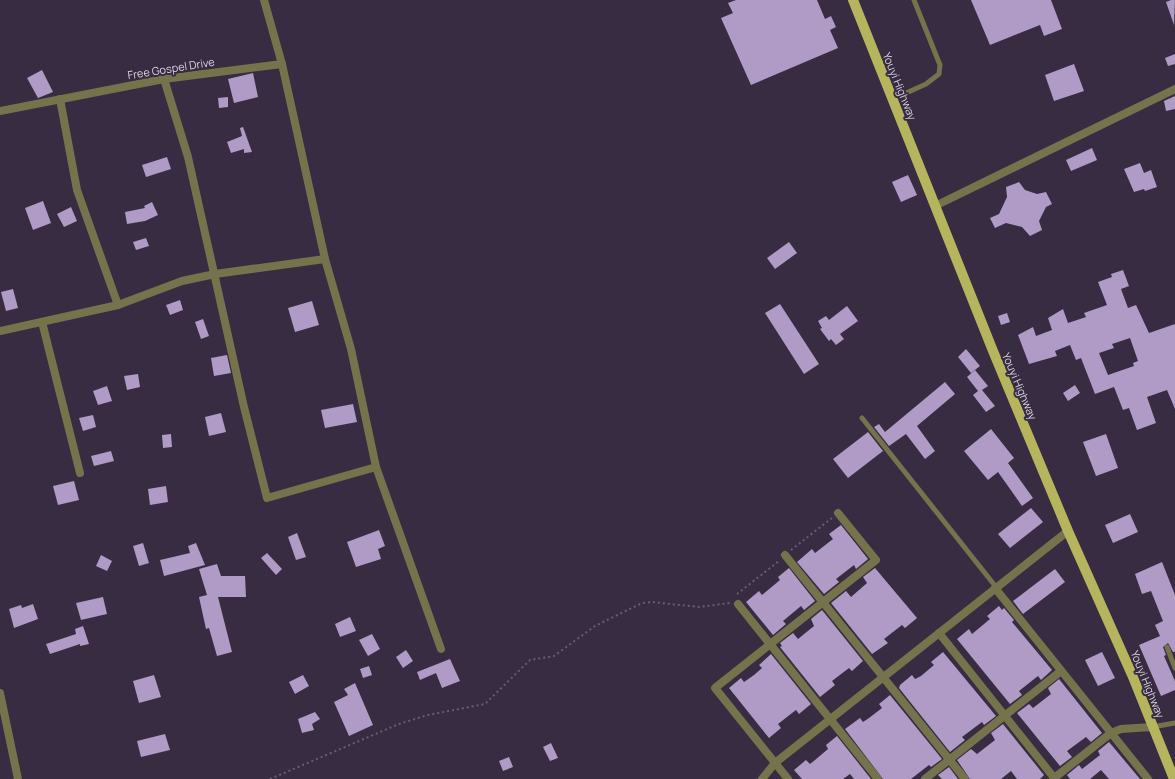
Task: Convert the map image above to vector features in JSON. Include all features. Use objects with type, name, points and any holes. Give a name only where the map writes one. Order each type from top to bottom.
[{"type":"main road","name":"Youyi Highway","points":[[853,0],[992,351],[1068,531],[1133,677],[1174,779]]},
{"type":"street","points":[[264,0],[282,64],[325,259],[351,350],[376,467],[441,649]]},
{"type":"street","name":"Free Gospel Drive","points":[[0,111],[164,79],[282,64]]},
{"type":"street","points":[[164,79],[188,157],[244,407],[267,498],[376,467]]},
{"type":"street","points":[[935,206],[1175,89]]},
{"type":"street","points":[[60,99],[77,190],[118,305]]},
{"type":"street","points":[[0,331],[118,305],[182,281],[215,274],[325,259]]},
{"type":"street","points":[[42,322],[80,473]]},
{"type":"street","points":[[788,779],[716,688],[876,560],[838,513]]},
{"type":"street","points":[[762,779],[775,763],[1068,531]]},
{"type":"street","points":[[785,556],[965,779]]},
{"type":"street","points":[[996,588],[1148,779]]},
{"type":"street","points":[[738,604],[878,779]]},
{"type":"street","points":[[939,633],[1054,779],[1111,733],[1121,729],[1152,727]]},
{"type":"street","points":[[925,779],[1061,671]]},
{"type":"street","points":[[0,693],[18,779]]},
{"type":"lane","points":[[893,99],[926,84],[940,74],[940,65],[914,0]]},
{"type":"lane","points":[[862,418],[996,588]]},
{"type":"lane","points":[[1167,647],[1175,668]]},
{"type":"lane","points":[[1152,727],[1175,723]]},
{"type":"path","points":[[270,779],[399,724],[428,715],[485,704],[530,660],[554,656],[595,626],[642,603],[652,602],[699,607],[727,603],[738,604]]},
{"type":"building","points":[[736,0],[817,0],[825,19],[831,16],[836,27],[830,30],[838,48],[751,85],[721,18],[733,13],[728,3]]},
{"type":"building","points":[[971,0],[1051,0],[1062,29],[1044,36],[1040,25],[990,45]]},
{"type":"building","points":[[1175,0],[1174,25],[1166,2]]},
{"type":"building","points":[[1175,54],[1175,64],[1168,66],[1165,58]]},
{"type":"building","points":[[1074,64],[1084,91],[1054,101],[1045,75]]},
{"type":"building","points":[[42,70],[53,92],[38,98],[27,78]]},
{"type":"building","points":[[253,73],[258,97],[234,103],[228,79]]},
{"type":"building","points":[[1175,96],[1175,109],[1166,111],[1164,101]]},
{"type":"building","points":[[228,97],[228,107],[219,108],[218,98]]},
{"type":"building","points":[[243,127],[252,152],[244,153],[244,149],[231,153],[227,142],[242,136],[240,128]]},
{"type":"building","points":[[1092,148],[1097,160],[1071,171],[1066,160]]},
{"type":"building","points":[[167,157],[171,169],[146,177],[142,165]]},
{"type":"building","points":[[1140,163],[1144,173],[1151,170],[1157,187],[1145,191],[1144,189],[1134,192],[1124,169]]},
{"type":"building","points":[[908,175],[917,195],[901,202],[892,182]]},
{"type":"building","points":[[1019,182],[1025,190],[1037,194],[1046,192],[1052,204],[1046,207],[1039,221],[1042,230],[1030,236],[1022,227],[1006,223],[995,228],[990,218],[999,214],[1007,197],[1006,187]]},
{"type":"building","points":[[43,201],[51,223],[33,230],[25,208]]},
{"type":"building","points":[[152,202],[158,215],[145,221],[127,224],[125,212],[145,208],[144,206]]},
{"type":"building","points":[[71,207],[77,221],[64,227],[57,214]]},
{"type":"building","points":[[146,238],[149,246],[136,250],[133,242]]},
{"type":"building","points":[[789,242],[797,253],[775,269],[767,258]]},
{"type":"building","points":[[1123,270],[1129,286],[1121,289],[1128,308],[1136,305],[1149,333],[1175,324],[1175,409],[1167,390],[1147,397],[1156,423],[1137,430],[1129,408],[1123,410],[1114,387],[1095,394],[1081,358],[1076,360],[1070,345],[1055,351],[1057,356],[1029,364],[1018,335],[1033,327],[1036,336],[1052,330],[1048,318],[1063,309],[1068,323],[1086,317],[1084,313],[1107,305],[1098,282],[1112,277],[1111,274]],"holes":[[[1130,338],[1138,361],[1133,363],[1134,366],[1108,375],[1099,353],[1114,348],[1112,344]]]},
{"type":"building","points":[[13,289],[18,308],[6,311],[1,292]]},
{"type":"building","points":[[180,300],[183,310],[170,315],[166,305]]},
{"type":"building","points":[[312,301],[319,325],[295,332],[288,308]]},
{"type":"building","points":[[780,304],[819,364],[804,374],[765,313]]},
{"type":"building","points":[[847,306],[858,321],[840,334],[844,339],[836,345],[831,339],[829,341],[820,329],[822,328],[818,321],[826,316],[829,320]]},
{"type":"building","points":[[1007,313],[1010,322],[1001,325],[998,316]]},
{"type":"building","points":[[203,319],[209,336],[201,339],[195,322]]},
{"type":"building","points":[[966,349],[980,366],[971,373],[958,357]]},
{"type":"building","points":[[227,355],[231,373],[214,376],[211,358]]},
{"type":"building","points":[[975,370],[988,386],[982,390],[995,406],[986,412],[973,395],[978,391],[967,377]]},
{"type":"building","points":[[138,374],[140,387],[127,390],[124,376]]},
{"type":"building","points":[[945,382],[955,394],[917,426],[935,451],[925,459],[906,434],[889,446],[874,427],[879,424],[885,432]]},
{"type":"building","points":[[1075,385],[1080,393],[1068,401],[1063,393]]},
{"type":"building","points":[[107,386],[112,401],[98,405],[93,391]]},
{"type":"building","points":[[353,404],[357,422],[325,428],[321,410]]},
{"type":"building","points":[[221,413],[226,432],[209,436],[205,417]]},
{"type":"building","points":[[93,415],[96,427],[83,431],[79,418]]},
{"type":"building","points":[[991,429],[1014,458],[1008,463],[1033,498],[1022,506],[998,472],[988,480],[964,451]]},
{"type":"building","points":[[868,432],[883,451],[848,478],[833,459]]},
{"type":"building","points":[[171,434],[172,447],[163,448],[162,435]]},
{"type":"building","points":[[1106,434],[1118,468],[1096,476],[1083,442]]},
{"type":"building","points":[[111,451],[114,461],[94,466],[91,456]]},
{"type":"building","points":[[74,481],[79,500],[58,505],[53,486]]},
{"type":"building","points":[[166,486],[168,502],[150,505],[148,489]]},
{"type":"building","points":[[1031,508],[1043,522],[1010,548],[998,534]]},
{"type":"building","points":[[1130,514],[1138,532],[1113,543],[1105,525]]},
{"type":"building","points":[[841,525],[868,559],[856,569],[854,565],[836,579],[839,582],[824,594],[797,562],[812,549],[815,553],[833,539],[829,534]]},
{"type":"building","points":[[379,530],[385,546],[378,549],[381,559],[356,567],[347,542]]},
{"type":"building","points":[[297,533],[306,557],[296,560],[288,537]]},
{"type":"building","points":[[143,543],[149,563],[139,566],[133,546]]},
{"type":"building","points":[[196,543],[205,565],[164,576],[160,560],[190,553],[188,546]]},
{"type":"building","points":[[267,553],[282,569],[276,575],[261,558]]},
{"type":"building","points":[[101,555],[112,561],[107,571],[96,566]]},
{"type":"building","points":[[1162,562],[1175,595],[1175,652],[1173,652],[1168,643],[1163,647],[1166,655],[1164,656],[1175,681],[1175,690],[1161,696],[1139,645],[1160,636],[1155,625],[1163,621],[1151,591],[1142,594],[1135,574]]},
{"type":"building","points":[[217,564],[221,576],[245,576],[246,597],[218,597],[232,652],[217,656],[209,628],[206,629],[199,597],[207,595],[199,569]]},
{"type":"building","points":[[789,568],[815,601],[804,610],[801,606],[783,621],[786,624],[773,635],[746,602],[759,591],[762,595],[780,580],[778,577]]},
{"type":"building","points":[[875,568],[917,618],[905,628],[902,625],[884,639],[888,643],[872,654],[831,603],[846,591],[851,597],[867,583],[863,577]]},
{"type":"building","points":[[1055,569],[1065,582],[1023,614],[1013,601]]},
{"type":"building","points":[[103,597],[107,614],[81,620],[76,603]]},
{"type":"building","points":[[33,604],[38,619],[14,628],[9,609],[21,605],[22,608]]},
{"type":"building","points":[[999,606],[1002,610],[1004,608],[1014,620],[1012,622],[1052,670],[1041,680],[1038,676],[1019,691],[1022,695],[1010,704],[957,639],[969,629],[972,634],[990,619],[987,616]]},
{"type":"building","points":[[822,610],[863,661],[852,671],[849,668],[832,681],[835,685],[820,697],[780,647],[782,646],[780,643],[793,633],[798,639],[814,626],[811,619]]},
{"type":"building","points":[[350,617],[356,631],[340,637],[335,624]]},
{"type":"building","points":[[83,626],[89,644],[80,646],[80,644],[50,654],[46,644],[76,634],[75,629]]},
{"type":"building","points":[[372,634],[380,649],[368,656],[359,640]]},
{"type":"building","points":[[406,650],[413,661],[403,668],[396,657]]},
{"type":"building","points":[[943,652],[996,716],[984,725],[982,722],[962,737],[965,740],[950,752],[899,688],[900,685],[912,675],[915,679],[921,676],[934,665],[931,662]]},
{"type":"building","points":[[1102,652],[1115,678],[1098,686],[1085,660]]},
{"type":"building","points":[[771,654],[811,704],[799,714],[796,710],[778,724],[781,728],[769,738],[729,688],[741,678],[744,682],[754,675],[762,668],[759,665]]},
{"type":"building","points":[[450,659],[460,681],[442,688],[436,673],[420,680],[417,672]]},
{"type":"building","points":[[369,666],[372,675],[363,678],[360,669]]},
{"type":"building","points":[[154,675],[161,697],[139,703],[133,681]]},
{"type":"building","points":[[303,675],[309,686],[295,694],[289,682]]},
{"type":"building","points":[[1059,679],[1102,733],[1091,742],[1086,737],[1067,751],[1072,757],[1060,766],[1017,713],[1029,704],[1033,708],[1051,694],[1048,688]]},
{"type":"building","points":[[355,683],[373,725],[349,736],[334,702],[348,695],[344,689]]},
{"type":"building","points":[[890,695],[942,759],[931,767],[929,765],[911,779],[883,779],[845,729],[860,718],[863,722],[869,718],[882,708],[879,704]]},
{"type":"building","points":[[315,712],[320,719],[312,724],[314,730],[302,733],[298,719]]},
{"type":"building","points":[[1003,724],[1044,775],[1040,779],[1017,779],[1011,771],[1001,779],[970,779],[957,760],[971,749],[977,754],[995,740],[991,733]]},
{"type":"building","points":[[165,734],[170,750],[141,757],[137,741]]},
{"type":"building","points":[[837,736],[871,779],[854,779],[850,774],[843,779],[802,779],[794,770],[806,760],[810,764],[828,749],[826,745]]},
{"type":"building","points":[[1109,742],[1140,779],[1109,779],[1101,770],[1090,779],[1070,779],[1067,775],[1079,765],[1082,769],[1100,755],[1098,751]]},
{"type":"building","points":[[551,743],[558,758],[550,761],[543,747]]},
{"type":"building","points":[[509,757],[513,767],[503,771],[499,761]]},
{"type":"building","points":[[949,767],[958,779],[942,779],[938,775]]}]
